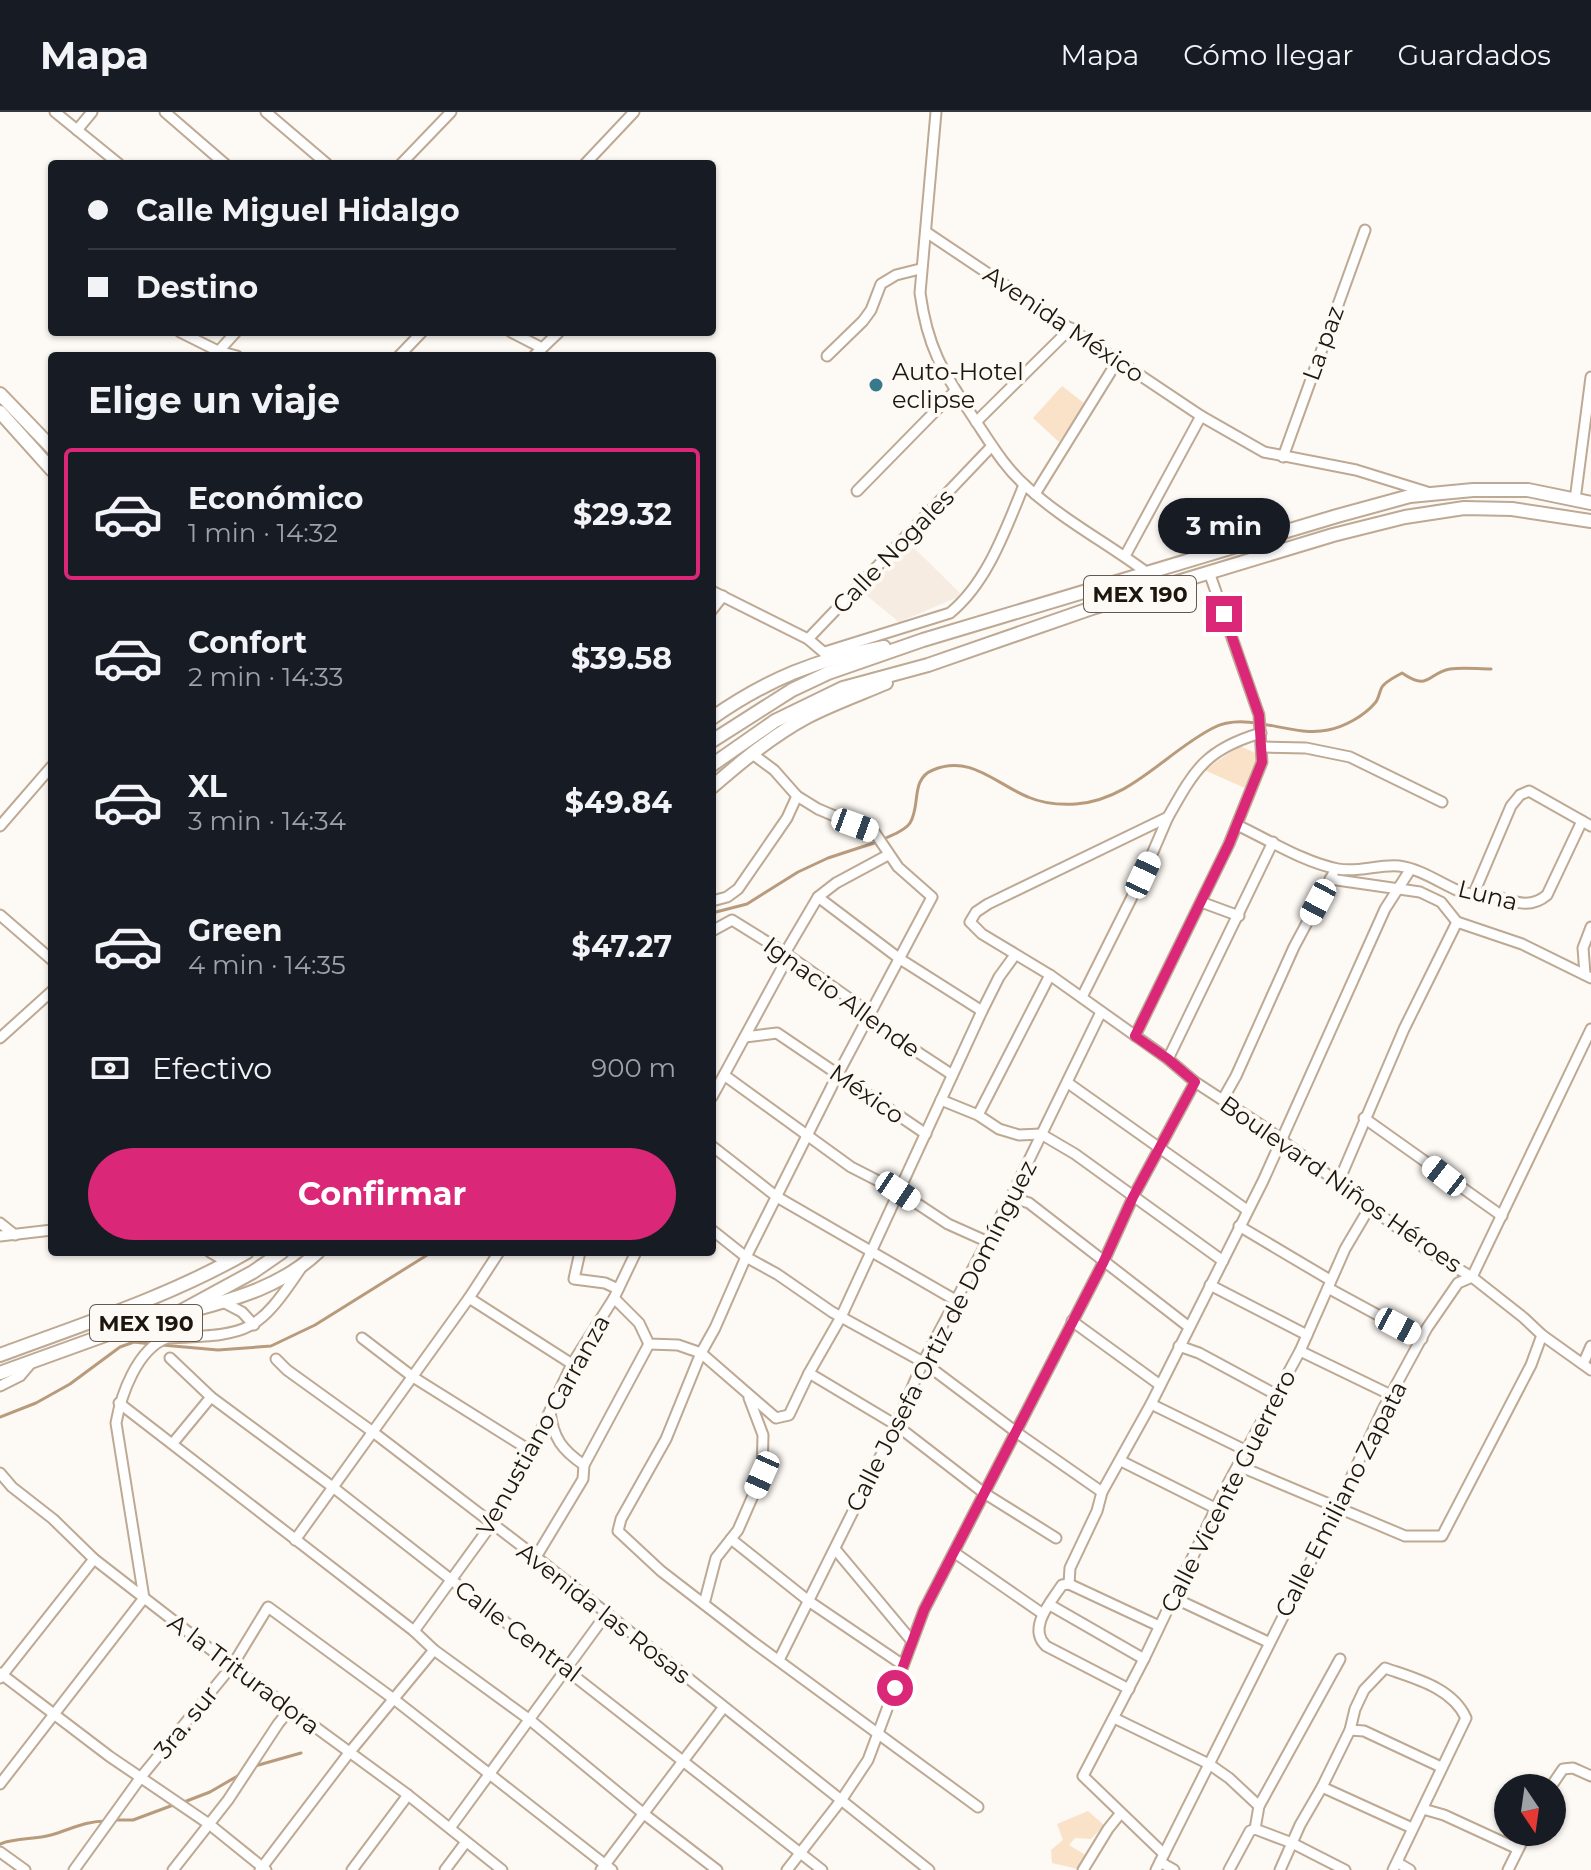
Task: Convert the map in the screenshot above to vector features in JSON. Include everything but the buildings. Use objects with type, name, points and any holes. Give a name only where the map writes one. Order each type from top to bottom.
[{"type":"main road","points":[[0,394],[48,444]]},
{"type":"main road","points":[[0,412],[48,466]]},
{"type":"main road","name":"MEX 190","points":[[716,738],[792,690],[828,673],[923,640],[1146,572],[1410,496],[1473,490],[1528,490],[1591,503]]},
{"type":"main road","name":"MEX 190","points":[[716,762],[742,742],[809,703],[843,688],[928,665],[1209,572],[1333,535],[1405,517],[1464,508],[1512,509],[1591,521]]},
{"type":"main road","points":[[716,715],[759,687],[827,656],[923,640]]},
{"type":"main road","points":[[716,784],[751,753],[809,716],[928,665]]},
{"type":"main road","name":"MEX 190","points":[[0,1355],[170,1289],[240,1256]]},
{"type":"main road","name":"MEX 190","points":[[0,1373],[108,1334],[174,1315],[276,1256]]},
{"type":"main road","points":[[174,1315],[223,1302],[282,1279],[314,1256]]},
{"type":"street","points":[[55,112],[114,160]]},
{"type":"street","points":[[77,130],[92,112]]},
{"type":"street","points":[[165,112],[220,160]]},
{"type":"street","points":[[266,112],[322,160]]},
{"type":"street","points":[[405,160],[451,112]]},
{"type":"street","points":[[589,160],[634,112]]},
{"type":"street","points":[[936,112],[920,269],[923,320],[936,357],[954,392],[991,447],[1024,485],[1146,572]]},
{"type":"street","name":"La paz","points":[[1283,457],[1365,230]]},
{"type":"street","name":"Avenida México","points":[[926,232],[1201,416],[1264,452],[1356,470],[1431,494]]},
{"type":"street","points":[[827,356],[863,321],[881,284],[896,275],[920,269]]},
{"type":"street","points":[[976,422],[1071,328]]},
{"type":"street","points":[[187,336],[213,352]]},
{"type":"street","points":[[218,352],[232,336]]},
{"type":"street","points":[[403,352],[418,336]]},
{"type":"street","points":[[516,336],[538,352],[555,336]]},
{"type":"street","points":[[1035,494],[1118,360]]},
{"type":"street","points":[[1575,500],[1591,377]]},
{"type":"street","points":[[857,491],[954,392]]},
{"type":"street","points":[[1125,556],[1201,416]]},
{"type":"street","name":"Calle Nogales","points":[[808,639],[991,447]]},
{"type":"street","points":[[716,593],[808,639],[827,656],[950,613],[965,600],[999,543],[1024,485]]},
{"type":"street","points":[[1135,1036],[1237,825],[1262,762],[1259,715],[1209,572]]},
{"type":"street","points":[[716,605],[723,596]]},
{"type":"street","points":[[1082,997],[1186,784],[1218,749],[1261,730]]},
{"type":"street","points":[[1263,747],[1306,748],[1350,757],[1442,802]]},
{"type":"street","points":[[751,753],[774,770],[797,796],[818,809],[875,833],[888,855],[932,897],[746,1257],[701,1353],[666,1439],[621,1519],[618,1531],[661,1571],[704,1604],[978,1807]]},
{"type":"street","points":[[0,826],[48,771]]},
{"type":"street","points":[[1474,893],[1511,806],[1520,795],[1529,791],[1587,824]]},
{"type":"street","points":[[716,900],[738,889],[787,818],[797,796]]},
{"type":"street","name":"Boulevard Niños Héroes","points":[[1168,817],[988,904],[976,912],[970,922],[982,934],[1082,997],[1195,1082],[1339,1181],[1431,1253],[1472,1277],[1542,1335],[1587,1367]]},
{"type":"street","name":"Luna","points":[[1338,869],[1398,866],[1432,877],[1463,893],[1528,905],[1539,902],[1547,895],[1587,824]]},
{"type":"street","points":[[1223,1099],[1294,947],[1338,869],[1237,825]]},
{"type":"street","points":[[1168,1059],[1273,842]]},
{"type":"street","points":[[716,1090],[818,897],[836,883],[888,855]]},
{"type":"street","points":[[1129,1689],[1046,1646],[1037,1632],[1043,1614],[1066,1584],[1102,1492],[1151,1404],[1223,1261],[1282,1140],[1385,909],[1410,870]]},
{"type":"street","points":[[1330,879],[1420,892],[1441,902],[1457,922],[1522,944],[1588,976]]},
{"type":"street","points":[[818,897],[900,959],[982,1011]]},
{"type":"street","points":[[1201,902],[1239,916]]},
{"type":"street","points":[[0,915],[48,957]]},
{"type":"street","name":"Ignacio Allende","points":[[716,929],[732,920],[860,1006],[867,1019],[951,1074]]},
{"type":"street","points":[[1339,1181],[1364,1118],[1457,922]]},
{"type":"street","points":[[1588,976],[1583,948],[1591,927]]},
{"type":"street","name":"México","points":[[745,1037],[777,1033],[926,1134],[982,1011],[1015,955]]},
{"type":"street","points":[[978,1115],[1050,975]]},
{"type":"street","points":[[0,1038],[48,995]]},
{"type":"street","name":"Calle Josefa Ortiz de Domínguez","points":[[779,1660],[896,1425],[923,1362],[1011,1197],[1101,1012]]},
{"type":"street","name":"Calle Emiliano Zapata","points":[[1160,1862],[1391,1395],[1458,1283],[1472,1277],[1591,1029]]},
{"type":"street","points":[[724,1075],[851,1167],[898,1191],[948,1224],[986,1241]]},
{"type":"street","points":[[787,1870],[863,1769],[924,1610],[1104,1261],[1133,1197],[1195,1082]]},
{"type":"street","points":[[1068,1083],[1247,1210]]},
{"type":"street","points":[[941,1100],[978,1115],[999,1129],[1019,1135],[1041,1134],[1075,1154],[1223,1261]]},
{"type":"street","points":[[1364,1118],[1502,1216]]},
{"type":"street","points":[[649,1344],[678,1345],[701,1353],[749,1398],[776,1418],[789,1415],[841,1317],[926,1134]]},
{"type":"street","points":[[716,1149],[777,1197],[957,1301]]},
{"type":"street","points":[[1011,1197],[1029,1203],[1189,1327]]},
{"type":"street","name":"Calle Vicente Guerrero","points":[[1120,1814],[1083,1776],[1371,1205]]},
{"type":"street","points":[[0,1223],[15,1235]]},
{"type":"street","points":[[1239,1226],[1422,1339]]},
{"type":"street","points":[[0,1236],[48,1231]]},
{"type":"street","points":[[716,1233],[746,1257],[841,1317],[923,1362],[1102,1492]]},
{"type":"street","points":[[217,1256],[229,1263]]},
{"type":"street","points":[[295,1540],[496,1256]]},
{"type":"street","points":[[579,1256],[574,1279],[605,1283],[639,1323],[649,1344]]},
{"type":"street","name":"Venustiano Carranza","points":[[414,1631],[491,1525],[531,1451],[572,1364],[616,1293],[634,1256]]},
{"type":"street","points":[[301,1268],[273,1307],[254,1325],[224,1336],[167,1338],[159,1342],[135,1371],[119,1403],[414,1631],[434,1650],[530,1720],[717,1870]]},
{"type":"street","points":[[1210,1285],[1307,1335]]},
{"type":"street","points":[[469,1298],[572,1364]]},
{"type":"street","points":[[223,1302],[242,1312],[254,1325]]},
{"type":"street","points":[[1072,1321],[1160,1385]]},
{"type":"street","points":[[1239,1466],[1405,1536],[1442,1536],[1531,1365],[1542,1335]]},
{"type":"street","points":[[362,1338],[413,1377],[531,1451]]},
{"type":"street","points":[[536,1557],[583,1479],[584,1465],[649,1344]]},
{"type":"street","points":[[1179,1346],[1199,1353],[1275,1394]]},
{"type":"street","points":[[1587,1367],[1591,1346]]},
{"type":"street","points":[[1300,1351],[1391,1395]]},
{"type":"street","name":"Calle Central","points":[[170,1358],[211,1397],[567,1668],[822,1870]]},
{"type":"street","name":"Avenida las Rosas","points":[[276,1359],[536,1557],[929,1870]]},
{"type":"street","points":[[0,1386],[20,1376],[34,1361]]},
{"type":"street","points":[[809,1373],[896,1425],[984,1493],[1056,1538]]},
{"type":"street","points":[[173,1443],[211,1397]]},
{"type":"street","points":[[704,1604],[716,1558],[731,1539],[762,1475],[763,1435],[749,1398]]},
{"type":"street","name":"A la Trituradora","points":[[119,1403],[116,1423],[144,1598],[408,1795],[502,1870]]},
{"type":"street","points":[[1151,1404],[1247,1451]]},
{"type":"street","points":[[550,1411],[555,1437],[565,1452],[584,1465]]},
{"type":"street","points":[[536,1437],[555,1437]]},
{"type":"street","points":[[1121,1461],[1217,1509]]},
{"type":"street","points":[[0,1473],[94,1559],[144,1598],[0,1784]]},
{"type":"street","points":[[731,1539],[810,1602],[903,1665]]},
{"type":"street","points":[[835,1549],[911,1640]]},
{"type":"street","points":[[955,1553],[1043,1614]]},
{"type":"street","points":[[94,1559],[1,1675],[209,1824],[263,1869],[349,1753],[434,1650]]},
{"type":"street","points":[[1066,1584],[1159,1626]]},
{"type":"street","points":[[1174,1598],[1268,1642]]},
{"type":"street","points":[[1050,1605],[1144,1659]]},
{"type":"street","name":"3ra. sur","points":[[74,1870],[141,1777],[232,1666],[268,1607],[395,1700]]},
{"type":"street","points":[[450,1828],[607,1613]]},
{"type":"street","points":[[1255,1829],[1259,1806],[1340,1659]]},
{"type":"street","points":[[1280,1870],[1350,1730],[1364,1690],[1385,1668],[1427,1682],[1460,1706],[1466,1718],[1396,1866],[1410,1870]]},
{"type":"street","points":[[395,1700],[606,1868],[723,1708]]},
{"type":"street","points":[[173,1870],[228,1800],[290,1709]]},
{"type":"street","points":[[1114,1718],[1209,1764],[1259,1806]]},
{"type":"street","points":[[1350,1730],[1364,1731],[1441,1767]]},
{"type":"street","points":[[1560,1774],[1563,1769],[1573,1768],[1591,1776]]},
{"type":"street","points":[[1322,1787],[1412,1828]]},
{"type":"street","points":[[352,1870],[408,1795]]},
{"type":"street","points":[[1423,1809],[1444,1815],[1518,1849]]},
{"type":"street","points":[[1083,1870],[1120,1814],[1160,1862],[1174,1870]]},
{"type":"street","points":[[1229,1870],[1250,1831],[1255,1829],[1292,1843],[1345,1870]]},
{"type":"street","points":[[445,1870],[466,1842]]},
{"type":"street","points":[[1508,1870],[1520,1846]]},
{"type":"street","points":[[2,1856],[25,1870]]},
{"type":"shaded area","points":[[1062,386],[1085,404],[1059,442],[1033,418]]},
{"type":"shaded area","points":[[909,543],[960,593],[956,598],[899,622],[866,595]]},
{"type":"shaded area","points":[[1240,746],[1260,755],[1245,788],[1204,770]]},
{"type":"shaded area","points":[[1088,1811],[1104,1825],[1091,1839],[1075,1838],[1069,1845],[1087,1856],[1082,1870],[1052,1863],[1051,1850],[1063,1840],[1057,1824]]},
{"type":"waterway","points":[[884,839],[902,831],[910,823],[919,786],[926,774],[946,766],[971,768],[1046,803],[1096,801],[1131,785],[1196,738],[1226,723],[1255,723],[1299,731],[1328,730],[1347,724],[1365,712],[1376,701],[1384,685],[1402,673],[1423,681],[1450,669],[1491,669]]},
{"type":"waterway","points":[[716,912],[747,904],[798,872],[828,858],[877,842]]},
{"type":"waterway","points":[[162,1345],[218,1350],[271,1346],[315,1325],[426,1256]]},
{"type":"waterway","points":[[0,1417],[36,1403],[70,1384],[120,1347],[134,1342],[151,1344]]},
{"type":"waterway","points":[[255,1766],[301,1753]]},
{"type":"waterway","points":[[184,1802],[210,1792],[241,1774]]},
{"type":"waterway","points":[[115,1820],[133,1820],[176,1804]]},
{"type":"waterway","points":[[0,1844],[45,1837],[85,1824],[107,1821]]},
{"type":"place","name":"Auto-Hotel eclipse","points":[[876,385]]},
{"type":"route","points":[[895,1688],[924,1610],[1104,1261],[1133,1197],[1195,1082],[1135,1036],[1229,844],[1262,762],[1259,715],[1224,614]]}]
